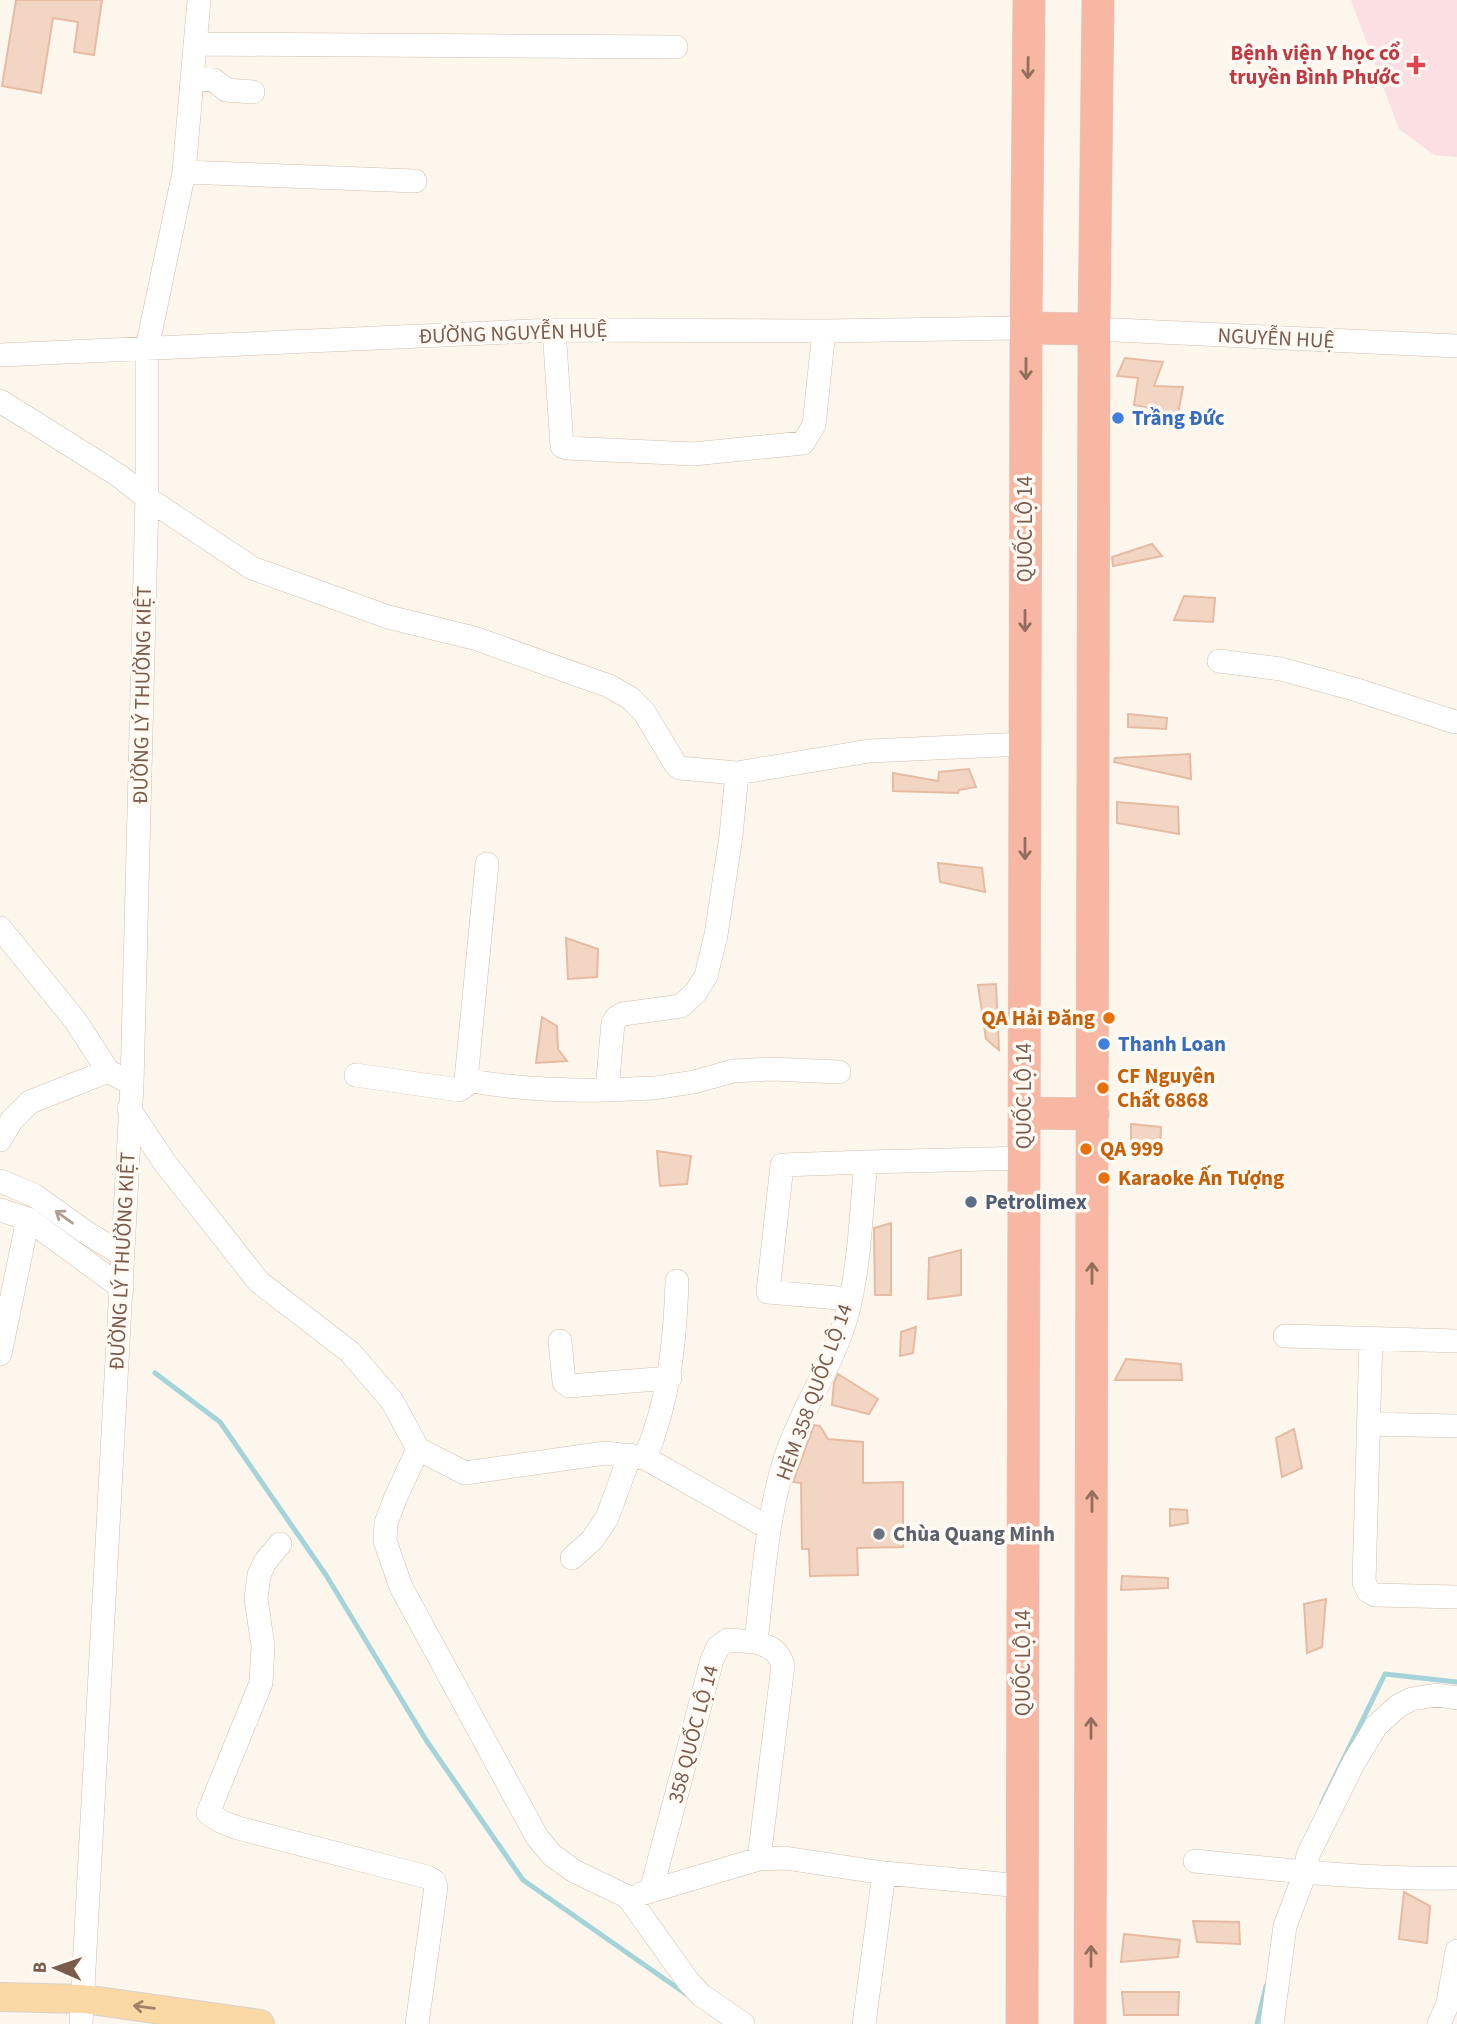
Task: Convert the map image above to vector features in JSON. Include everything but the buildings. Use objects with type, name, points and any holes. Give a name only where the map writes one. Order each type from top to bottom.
[{"type":"highway","name":"QUỐC LỘ 14","points":[[1022,2024],[1029,0]]},
{"type":"highway","points":[[1090,2024],[1094,329],[1098,0]]},
{"type":"highway","points":[[1026,328],[1094,329]]},
{"type":"highway","points":[[1024,1113],[1093,1114]]},
{"type":"main road","points":[[0,1997],[82,2011],[260,2024]]},
{"type":"street","name":"ĐƯỜNG LÝ THƯỜNG KIỆT","points":[[82,2011],[132,1084],[147,498],[147,348],[184,172],[199,0]]},
{"type":"street","points":[[197,44],[676,47]]},
{"type":"street","points":[[193,78],[214,80],[226,90],[253,92]]},
{"type":"street","points":[[184,172],[415,181]]},
{"type":"street","name":"ĐƯỜNG NGUYỄN HUỆ","points":[[0,355],[554,330],[824,331],[1026,328]]},
{"type":"street","name":"NGUYỄN HUỆ","points":[[1094,329],[1457,346]]},
{"type":"street","points":[[554,330],[562,446],[692,454],[803,443],[814,425],[824,331]]},
{"type":"street","points":[[0,401],[118,475],[147,498],[251,568],[388,617],[474,638],[609,685],[630,698],[644,712],[680,768],[737,773],[869,751],[1025,744]]},
{"type":"street","points":[[1219,661],[1281,669],[1455,722]]},
{"type":"street","points":[[607,1090],[612,1023],[617,1017],[681,1006],[696,992],[706,976],[716,935],[731,836],[737,773]]},
{"type":"street","points":[[356,1075],[459,1090],[466,1080],[487,864]]},
{"type":"street","points":[[0,928],[75,1020],[108,1071],[132,1084]]},
{"type":"street","points":[[466,1080],[508,1088],[607,1090],[654,1088],[694,1082],[733,1071],[772,1069],[839,1072]]},
{"type":"street","points":[[0,1140],[12,1120],[30,1102],[108,1071]]},
{"type":"street","points":[[129,1109],[165,1163],[258,1282],[349,1352],[392,1401],[418,1450],[465,1472],[605,1453],[638,1457],[768,1539],[756,1643],[779,1653],[783,1665],[759,1859]]},
{"type":"street","points":[[850,1299],[768,1292],[782,1165],[1024,1158]]},
{"type":"street","name":"HẺM 358 QUỐC LỘ 14","points":[[768,1539],[787,1455],[838,1339],[850,1299],[866,1162]]},
{"type":"street","points":[[0,1181],[34,1195],[121,1254]]},
{"type":"street","points":[[0,1210],[28,1219],[122,1289]]},
{"type":"street","points":[[0,1354],[28,1219]]},
{"type":"street","points":[[572,1558],[593,1540],[638,1457],[653,1439],[670,1378],[677,1281]]},
{"type":"street","points":[[1285,1336],[1457,1341]]},
{"type":"street","points":[[1371,1339],[1364,1583],[1368,1591],[1375,1595],[1457,1597]]},
{"type":"street","points":[[560,1340],[564,1382],[569,1386],[670,1378]]},
{"type":"street","points":[[1369,1424],[1457,1426]]},
{"type":"street","points":[[418,1450],[386,1523],[385,1541],[401,1587],[537,1837],[552,1855],[574,1871],[628,1897],[688,1981],[701,1995],[743,2024]]},
{"type":"street","points":[[280,1544],[265,1562],[259,1575],[256,1599],[263,1646],[261,1683],[208,1813],[238,1828],[428,1877],[434,1881],[436,1887],[417,2024]]},
{"type":"street","name":"358 QUỐC LỘ 14","points":[[651,1891],[712,1660],[718,1647],[729,1640],[756,1643]]},
{"type":"street","points":[[1272,2024],[1285,1926],[1297,1871],[1308,1855],[1353,1763],[1376,1726],[1398,1706],[1412,1699],[1437,1695],[1457,1698]]},
{"type":"street","points":[[628,1897],[759,1859],[794,1859],[884,1873],[1022,1886]]},
{"type":"street","points":[[1195,1861],[1407,1880],[1457,1878]]},
{"type":"street","points":[[864,2024],[884,1873]]},
{"type":"street","points":[[1439,2024],[1448,2003],[1457,1951]]},
{"type":"shaded area","name":"Bệnh viện Y học cổ truyền Bình Phước","points":[[1351,0],[1457,0],[1457,157],[1434,155],[1399,129]]},
{"type":"waterway","points":[[155,1373],[220,1422],[326,1575],[426,1740],[523,1880],[686,1994]]},
{"type":"waterway","points":[[1322,1803],[1385,1674],[1457,1682]]},
{"type":"waterway","points":[[1257,2024],[1266,1986]]},
{"type":"place","name":"Bệnh viện Y học cổ truyền Bình Phước","points":[[1416,65]]},
{"type":"place","name":"Trầng Đức","points":[[1118,418]]},
{"type":"place","name":"QA Hải Đăng","points":[[1109,1018]]},
{"type":"place","name":"Thanh Loan","points":[[1104,1044]]},
{"type":"place","name":"CF Nguyên Chất 6868","points":[[1103,1088]]},
{"type":"place","name":"QA 999","points":[[1086,1149]]},
{"type":"place","name":"Karaoke Ấn Tượng","points":[[1104,1178]]},
{"type":"place","name":"Petrolimex","points":[[971,1202]]},
{"type":"place","name":"Chùa Quang Minh","points":[[879,1534]]}]
